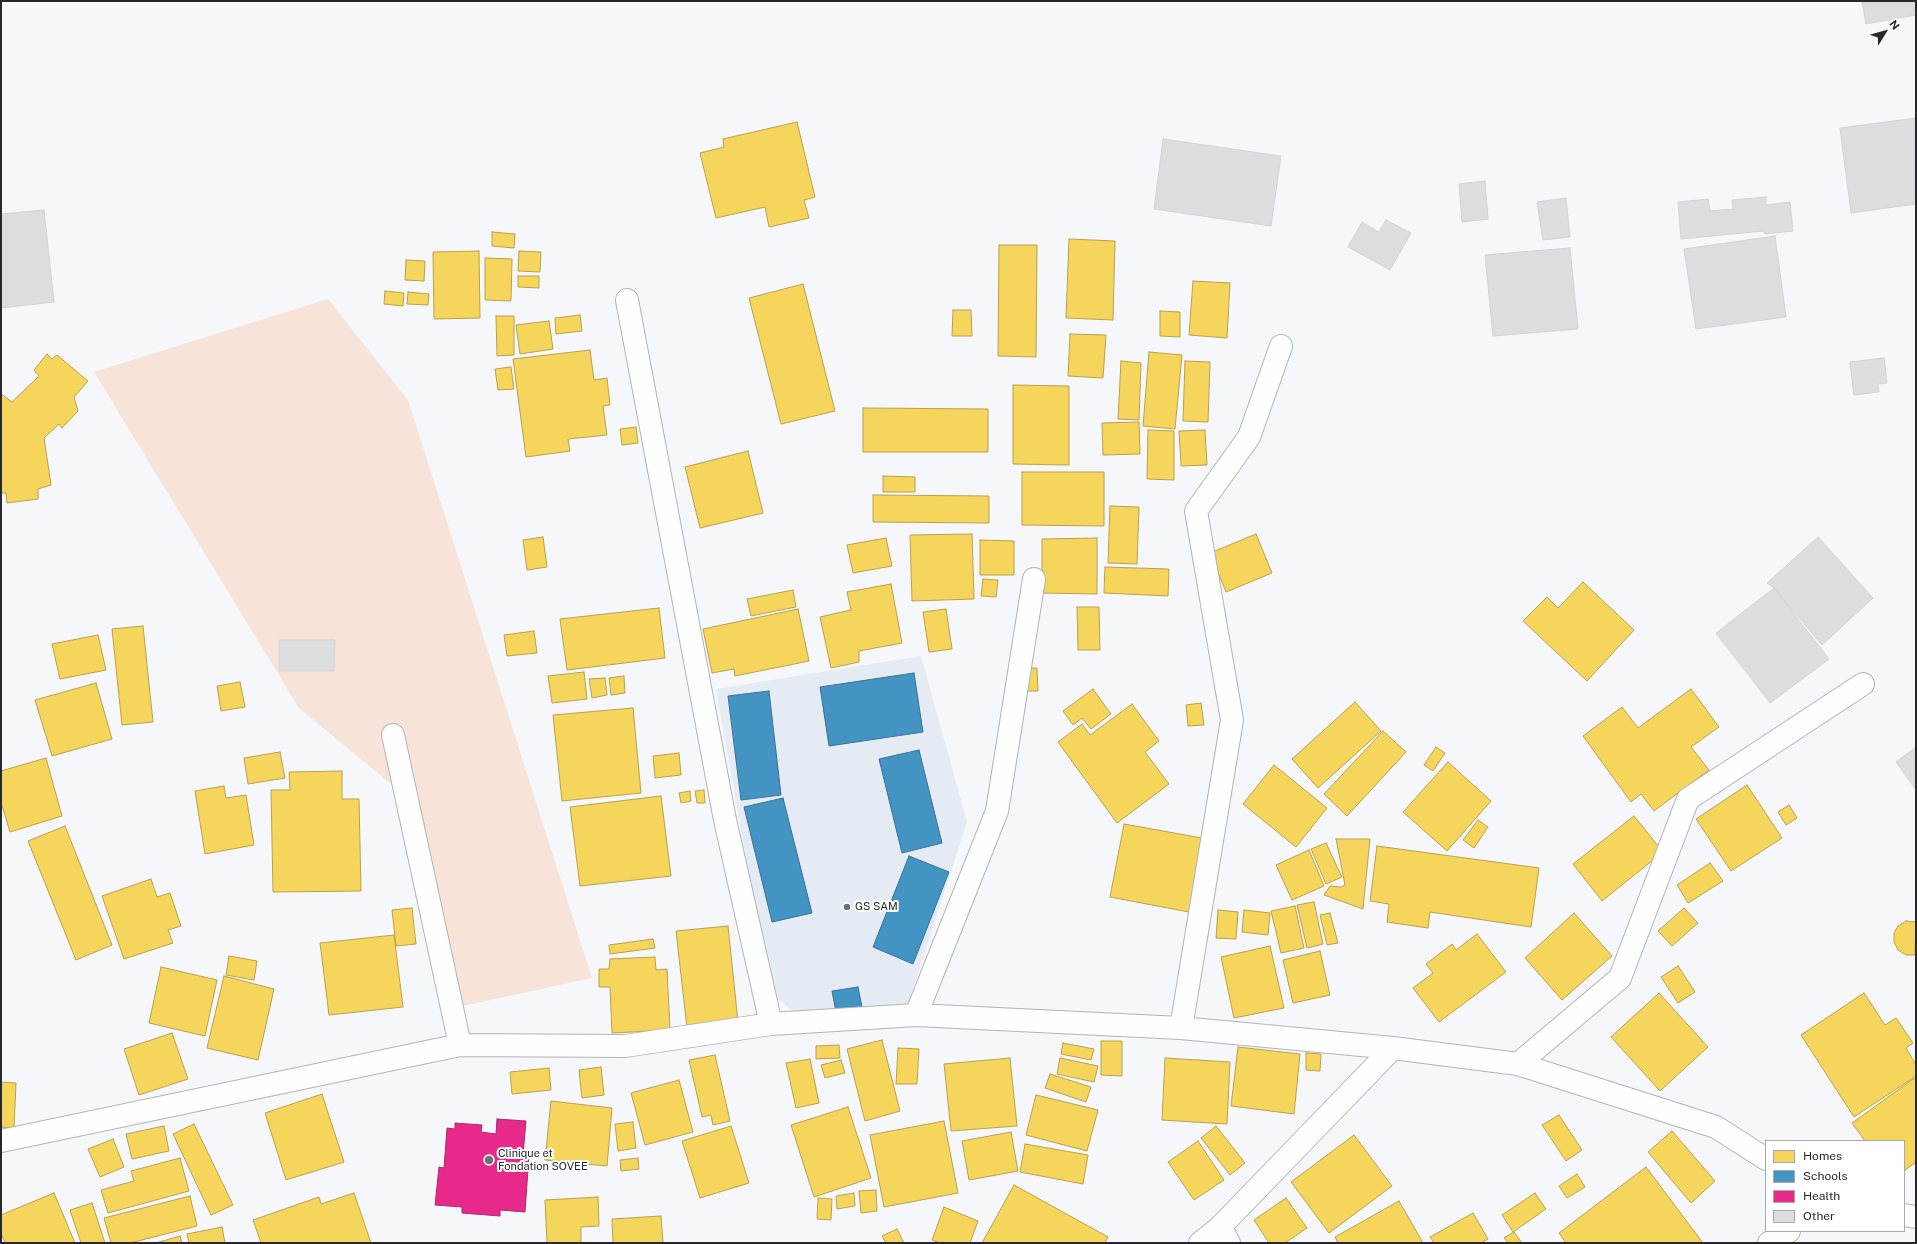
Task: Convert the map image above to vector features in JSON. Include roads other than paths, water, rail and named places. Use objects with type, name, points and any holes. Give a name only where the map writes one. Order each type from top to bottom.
[{"type":"street","points":[[627,300],[725,820],[771,1024]]},
{"type":"street","points":[[1181,1028],[1232,720],[1196,511],[1249,437],[1281,346]]},
{"type":"street","points":[[916,1014],[997,811],[1034,579]]},
{"type":"street","points":[[1518,1064],[1620,978],[1688,799],[1863,684]]},
{"type":"street","points":[[393,735],[460,1045]]},
{"type":"street","points":[[1,1141],[460,1045],[625,1046],[771,1024],[916,1014],[1181,1028],[1393,1048],[1518,1064],[1716,1127],[1765,1158]]},
{"type":"street","points":[[1200,1243],[1225,1235],[1393,1048]]},
{"type":"street","points":[[1905,1215],[1916,1217]]},
{"type":"street","points":[[1770,1243],[1787,1232]]},
{"type":"place","name":"GS SAM","points":[[847,907]]},
{"type":"place","name":"Clinique et Fondation SOVEE","points":[[489,1160]]}]
